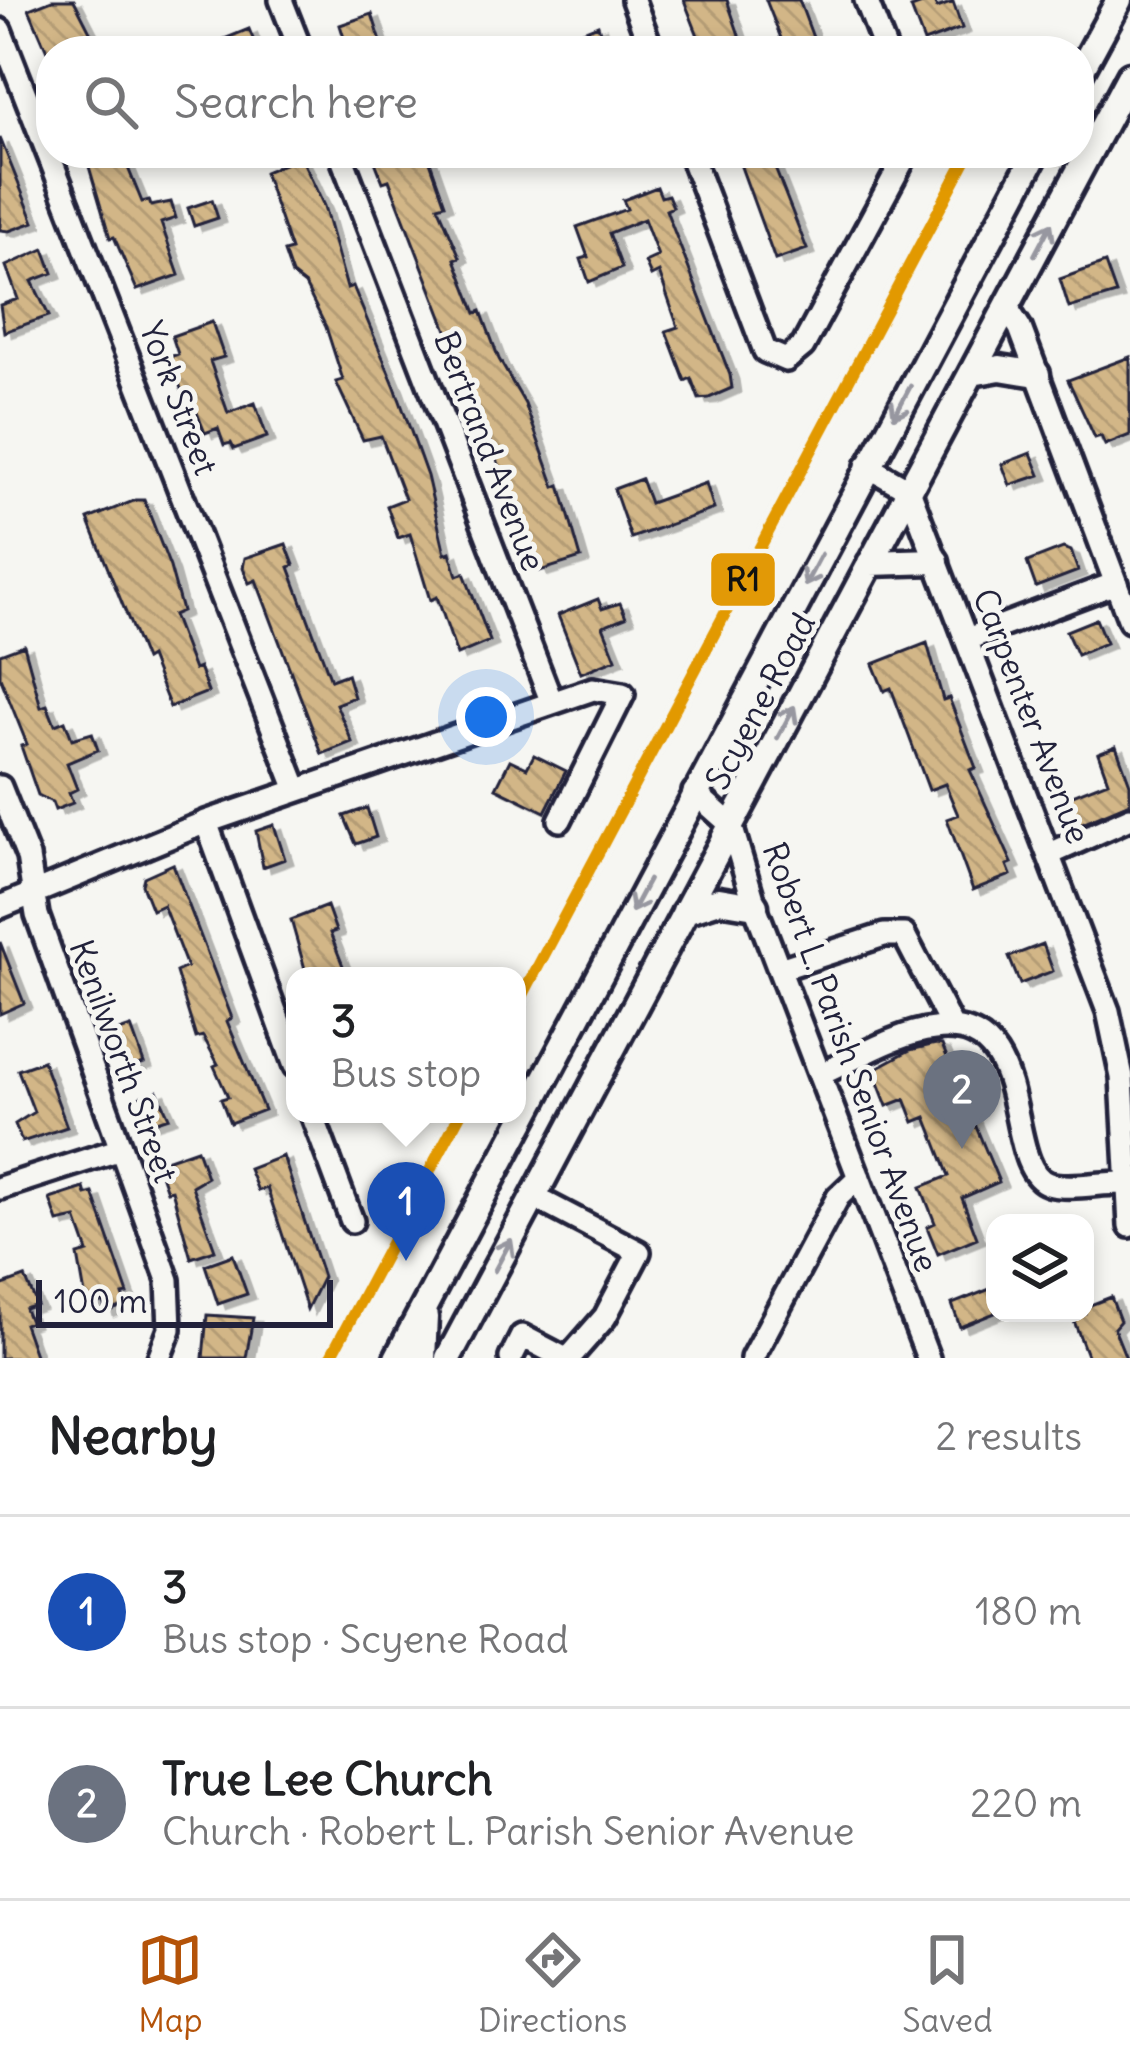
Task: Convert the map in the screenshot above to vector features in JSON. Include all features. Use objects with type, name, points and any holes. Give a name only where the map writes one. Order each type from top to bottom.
[{"type":"main road","points":[[1094,46],[1119,0]]},
{"type":"main road","name":"Scyene Road","points":[[1094,143],[1130,75]]},
{"type":"main road","name":"Scyene Road","points":[[526,1112],[1028,168]]},
{"type":"main road","name":"Scyene Road","points":[[448,1358],[1081,168]]},
{"type":"main road","points":[[972,373],[1000,368],[1037,374]]},
{"type":"main road","points":[[870,563],[936,561]]},
{"type":"main road","points":[[686,910],[718,900],[755,906]]},
{"type":"main road","name":"Scyene Road","points":[[397,1358],[520,1123]]},
{"type":"main road","points":[[423,1358],[429,1297]]},
{"type":"street","points":[[281,0],[295,36]]},
{"type":"street","points":[[633,0],[646,36]]},
{"type":"street","points":[[866,0],[880,36]]},
{"type":"street","name":"York Street","points":[[0,30],[36,122]]},
{"type":"street","name":"York Street","points":[[54,168],[297,790]]},
{"type":"street","name":"Bertrand Avenue","points":[[346,168],[552,703]]},
{"type":"street","points":[[696,168],[765,351],[786,360],[802,346],[899,168]]},
{"type":"street","points":[[1007,308],[1037,374],[1130,621]]},
{"type":"street","points":[[867,466],[909,490]]},
{"type":"street","name":"Carpenter Avenue","points":[[909,490],[1108,1011],[1122,1077],[1124,1183],[1130,1226]]},
{"type":"street","points":[[968,639],[1116,583]]},
{"type":"street","points":[[0,907],[297,790],[593,689],[623,694],[560,820]]},
{"type":"street","name":"Kenilworth Street","points":[[0,787],[38,894],[37,915],[168,1280],[170,1329],[158,1358]]},
{"type":"street","name":"Robert L. Parish Senior Avenue","points":[[694,792],[731,825],[755,906],[928,1358]]},
{"type":"street","points":[[1050,854],[1130,818]]},
{"type":"street","points":[[206,822],[286,1041]]},
{"type":"street","points":[[780,969],[884,935],[904,934],[952,1028]]},
{"type":"street","points":[[821,1074],[928,1029],[952,1028],[990,1045],[1011,1084],[1031,1171],[1048,1184],[1124,1183]]},
{"type":"street","points":[[315,1123],[352,1221]]},
{"type":"street","points":[[0,1188],[122,1149]]},
{"type":"street","points":[[752,1358],[838,1197],[859,1177]]},
{"type":"street","points":[[511,1358],[522,1336],[567,1358],[605,1317],[639,1252],[533,1197]]},
{"type":"building","points":[[52,0],[74,0],[92,36],[41,36],[29,9]]},
{"type":"building","points":[[684,0],[727,0],[739,36],[698,36]]},
{"type":"building","points":[[766,0],[799,0],[812,36],[780,36]]},
{"type":"building","points":[[933,0],[937,8],[953,2],[962,28],[940,36],[922,36],[911,8]]},
{"type":"building","points":[[372,14],[379,36],[343,36],[340,25]]},
{"type":"building","points":[[598,25],[601,36],[570,36]]},
{"type":"building","points":[[0,138],[34,222],[9,231],[0,230]]},
{"type":"building","points":[[89,168],[128,168],[142,202],[149,200],[151,206],[171,202],[176,218],[161,223],[179,275],[137,290],[114,237],[110,238]]},
{"type":"building","points":[[306,168],[324,206],[347,288],[353,286],[395,387],[427,476],[445,554],[450,552],[457,576],[464,573],[490,641],[457,655],[437,597],[430,600],[410,534],[398,538],[387,506],[405,499],[381,436],[363,440],[336,382],[343,380],[326,327],[305,285],[292,275],[284,252],[291,250],[264,172]]},
{"type":"building","points":[[378,168],[432,168],[445,204],[438,206],[460,257],[455,259],[476,313],[481,311],[499,359],[525,404],[555,487],[560,485],[581,558],[540,571],[389,180],[383,182]]},
{"type":"building","points":[[741,168],[775,168],[807,249],[775,260]]},
{"type":"building","points":[[657,187],[673,207],[666,210],[730,375],[732,388],[709,398],[699,399],[691,378],[685,381],[666,331],[678,327],[659,272],[651,276],[645,262],[658,256],[644,219],[609,233],[622,268],[589,282],[581,259],[588,257],[577,227],[627,209],[623,200]]},
{"type":"building","points":[[212,200],[218,218],[194,226],[188,208]]},
{"type":"building","points":[[44,249],[53,273],[32,281],[49,316],[4,332],[0,305],[18,299],[6,266]]},
{"type":"building","points":[[1105,263],[1116,294],[1069,308],[1060,279]]},
{"type":"building","points":[[212,322],[224,357],[210,361],[228,413],[255,403],[267,437],[234,449],[231,443],[224,445],[218,428],[205,433],[196,410],[189,412],[170,357],[178,354],[172,336]]},
{"type":"building","points":[[1130,357],[1130,435],[1105,445],[1101,436],[1095,438],[1068,380]]},
{"type":"building","points":[[1031,453],[1040,475],[1010,485],[1002,464]]},
{"type":"building","points":[[641,479],[650,503],[706,483],[714,509],[631,538],[614,489]]},
{"type":"building","points":[[144,500],[170,567],[182,611],[173,615],[194,670],[199,668],[208,692],[170,707],[150,657],[145,660],[88,519]]},
{"type":"building","points":[[286,544],[294,565],[289,567],[331,680],[347,674],[354,697],[336,704],[352,742],[322,754],[256,580],[249,583],[243,568],[245,558]]},
{"type":"building","points":[[1063,548],[1071,551],[1078,571],[1036,587],[1027,562]]},
{"type":"building","points":[[598,599],[602,609],[620,603],[626,617],[603,626],[616,659],[581,673],[558,615]]},
{"type":"building","points":[[1096,619],[1106,643],[1077,655],[1066,631]]},
{"type":"building","points":[[927,643],[943,700],[949,698],[976,768],[970,770],[1012,863],[1007,865],[1011,875],[973,890],[947,819],[958,815],[945,784],[929,790],[891,688],[884,691],[873,664]]},
{"type":"building","points":[[24,645],[41,707],[47,705],[55,725],[65,721],[72,739],[92,733],[98,750],[67,763],[77,789],[69,793],[73,803],[55,810],[52,802],[38,795],[21,746],[27,744],[0,677],[0,654]]},
{"type":"building","points":[[1116,746],[1130,784],[1130,803],[1080,824],[1065,798],[1108,781],[1098,753]]},
{"type":"building","points":[[534,755],[566,771],[545,812],[496,788],[510,760],[527,768]]},
{"type":"building","points":[[367,808],[376,837],[356,844],[344,816]]},
{"type":"building","points":[[274,825],[285,859],[263,867],[256,831]]},
{"type":"building","points":[[173,864],[232,1018],[227,1021],[264,1110],[230,1123],[221,1099],[228,1097],[214,1066],[218,1064],[203,1036],[196,1038],[176,972],[187,967],[163,905],[152,910],[142,885],[144,877]]},
{"type":"building","points":[[327,906],[336,931],[330,933],[343,967],[304,967],[291,920]]},
{"type":"building","points":[[0,942],[24,1003],[0,1014]]},
{"type":"building","points":[[1043,944],[1053,971],[1020,984],[1009,957]]},
{"type":"building","points":[[131,1027],[144,1063],[123,1070],[113,1033]]},
{"type":"building","points":[[942,1045],[999,1182],[962,1198],[977,1238],[938,1254],[927,1227],[935,1223],[921,1187],[949,1176],[926,1117],[914,1122],[905,1099],[887,1106],[873,1070],[910,1050]]},
{"type":"building","points":[[43,1061],[67,1127],[22,1142],[15,1124],[34,1112],[18,1070]]},
{"type":"building","points":[[157,1091],[169,1117],[139,1127],[133,1099]]},
{"type":"building","points":[[197,1149],[207,1177],[192,1186],[215,1250],[191,1258],[172,1190],[167,1191],[157,1163]]},
{"type":"building","points":[[283,1156],[323,1277],[307,1309],[267,1188],[258,1191],[249,1169]]},
{"type":"building","points":[[84,1188],[86,1195],[93,1193],[128,1294],[123,1295],[126,1305],[106,1312],[103,1301],[87,1307],[78,1255],[88,1252],[76,1218],[58,1222],[50,1199]]},
{"type":"building","points":[[233,1255],[247,1294],[218,1304],[205,1265]]},
{"type":"building","points":[[25,1277],[37,1305],[25,1309],[30,1322],[24,1324],[36,1358],[0,1358],[0,1286]]},
{"type":"building","points":[[986,1291],[986,1317],[960,1327],[952,1304]]},
{"type":"building","points":[[1111,1297],[1120,1321],[1114,1328],[1126,1358],[1088,1358],[1074,1322],[1094,1322],[1094,1304]]},
{"type":"building","points":[[207,1315],[253,1318],[246,1358],[203,1358]]},
{"type":"transit line","name":"R1","points":[[526,989],[961,168]]},
{"type":"transit line","name":"R1","points":[[330,1358],[455,1123]]},
{"type":"place","name":"True Lee Church","points":[[962,1149]]},
{"type":"place","name":"3","points":[[406,1261]]}]
